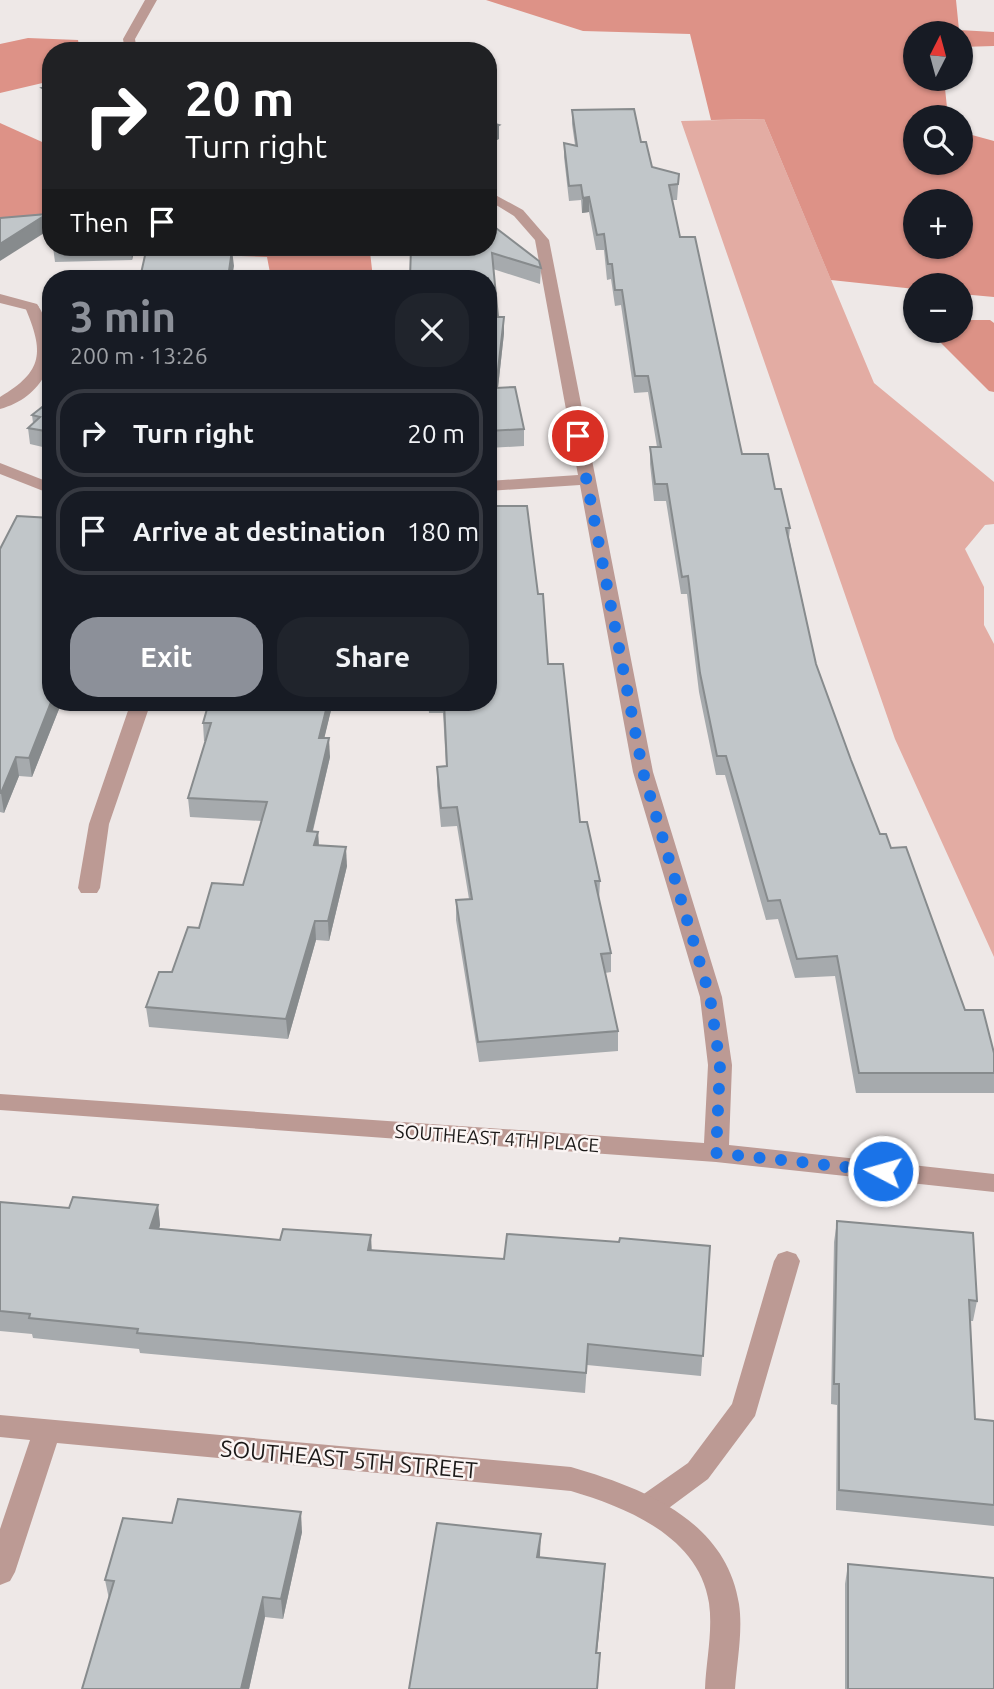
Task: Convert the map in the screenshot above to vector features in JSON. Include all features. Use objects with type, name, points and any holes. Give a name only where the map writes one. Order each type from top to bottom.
[{"type":"street","points":[[130,42],[151,0]]},
{"type":"street","points":[[497,199],[529,220],[542,240],[585,480],[643,772],[710,997],[720,1065],[716,1153]]},
{"type":"street","points":[[0,298],[33,307],[42,326]]},
{"type":"street","points":[[0,404],[20,393],[42,369]]},
{"type":"street","points":[[0,468],[42,485]]},
{"type":"street","points":[[497,485],[585,480]]},
{"type":"street","points":[[89,888],[99,824],[138,711]]},
{"type":"street","name":"SOUTHEAST 4TH PLACE","points":[[0,1102],[716,1153],[994,1183]]},
{"type":"street","points":[[648,1507],[698,1471],[745,1408],[787,1261]]},
{"type":"street","name":"SOUTHEAST 5TH STREET","points":[[0,1426],[570,1479],[610,1490],[648,1507],[685,1532],[713,1565],[724,1603],[720,1689]]},
{"type":"street","points":[[0,1572],[47,1431]]},
{"type":"shaded area","points":[[486,0],[956,0],[958,21],[903,21],[903,91],[945,91],[947,105],[903,105],[903,175],[973,175],[973,135],[994,141],[994,297],[973,295],[973,273],[903,273],[903,288],[831,280],[764,119],[711,120],[690,34],[583,31]]},
{"type":"shaded area","points":[[973,31],[994,32],[994,46],[973,47]]},
{"type":"shaded area","points":[[28,38],[78,42],[42,42],[42,83],[0,93],[0,44]]},
{"type":"shaded area","points":[[764,119],[874,383],[994,482],[994,524],[985,525],[965,549],[984,587],[984,625],[994,644],[994,957],[895,739],[681,121]]},
{"type":"shaded area","points":[[0,123],[42,142],[42,222],[0,225]]},
{"type":"shaded area","points":[[238,256],[370,256],[372,270],[269,270],[267,257]]},
{"type":"shaded area","points":[[973,320],[990,320],[994,323],[994,392],[989,391],[941,343],[973,343]]},
{"type":"building","points":[[634,109],[641,142],[646,142],[652,167],[679,174],[678,184],[669,185],[680,237],[695,237],[742,454],[768,454],[775,489],[781,489],[790,528],[786,528],[816,664],[851,760],[880,834],[886,834],[891,848],[906,847],[965,1010],[983,1010],[994,1053],[994,1073],[859,1073],[837,956],[797,959],[780,900],[768,901],[726,756],[717,756],[700,673],[688,576],[682,577],[667,484],[655,484],[650,447],[661,447],[648,376],[635,376],[622,290],[615,290],[604,234],[597,235],[589,197],[583,198],[581,185],[569,186],[564,143],[577,146],[572,110]]},
{"type":"building","points":[[42,214],[42,217],[0,244],[0,218]]},
{"type":"building","points":[[497,229],[539,261],[541,268],[497,255]]},
{"type":"building","points":[[145,256],[231,256],[229,270],[142,270]]},
{"type":"building","points":[[411,256],[492,256],[494,270],[410,270]]},
{"type":"building","points":[[497,306],[498,317],[504,317],[497,379]]},
{"type":"building","points":[[515,387],[524,429],[497,430],[497,388]]},
{"type":"building","points":[[42,407],[42,430],[28,428],[40,417],[32,415]]},
{"type":"building","points":[[497,506],[527,506],[538,594],[543,594],[548,664],[563,664],[580,822],[587,822],[600,881],[595,881],[611,953],[601,954],[618,1031],[478,1042],[456,900],[472,899],[457,807],[441,808],[437,767],[447,766],[444,711],[497,711]]},
{"type":"building","points":[[17,516],[42,517],[42,711],[47,711],[29,758],[16,757],[1,793],[0,793],[0,549]]},
{"type":"building","points":[[206,711],[326,711],[319,738],[329,738],[307,831],[318,832],[314,845],[346,847],[328,921],[315,921],[286,1019],[146,1007],[159,972],[172,972],[188,927],[199,928],[212,883],[243,885],[267,802],[188,798],[211,723],[203,723]]},
{"type":"building","points":[[73,1197],[158,1205],[150,1228],[280,1240],[283,1229],[371,1235],[368,1250],[504,1259],[507,1234],[619,1242],[620,1238],[710,1246],[703,1356],[588,1344],[586,1373],[137,1333],[138,1329],[29,1318],[30,1314],[0,1311],[0,1202],[69,1208]]},
{"type":"building","points":[[837,1221],[973,1233],[977,1301],[969,1300],[975,1419],[994,1421],[994,1505],[839,1490],[839,1384],[834,1384]]},
{"type":"building","points":[[178,1499],[301,1512],[281,1599],[263,1597],[241,1689],[82,1689],[114,1581],[105,1580],[123,1518],[172,1523]]},
{"type":"building","points":[[437,1523],[541,1534],[537,1557],[605,1564],[596,1653],[600,1653],[597,1689],[409,1689]]},
{"type":"building","points":[[848,1564],[994,1578],[994,1689],[848,1689]]},
{"type":"route","points":[[578,436],[643,772],[710,997],[720,1065],[716,1153],[883,1171]]}]
